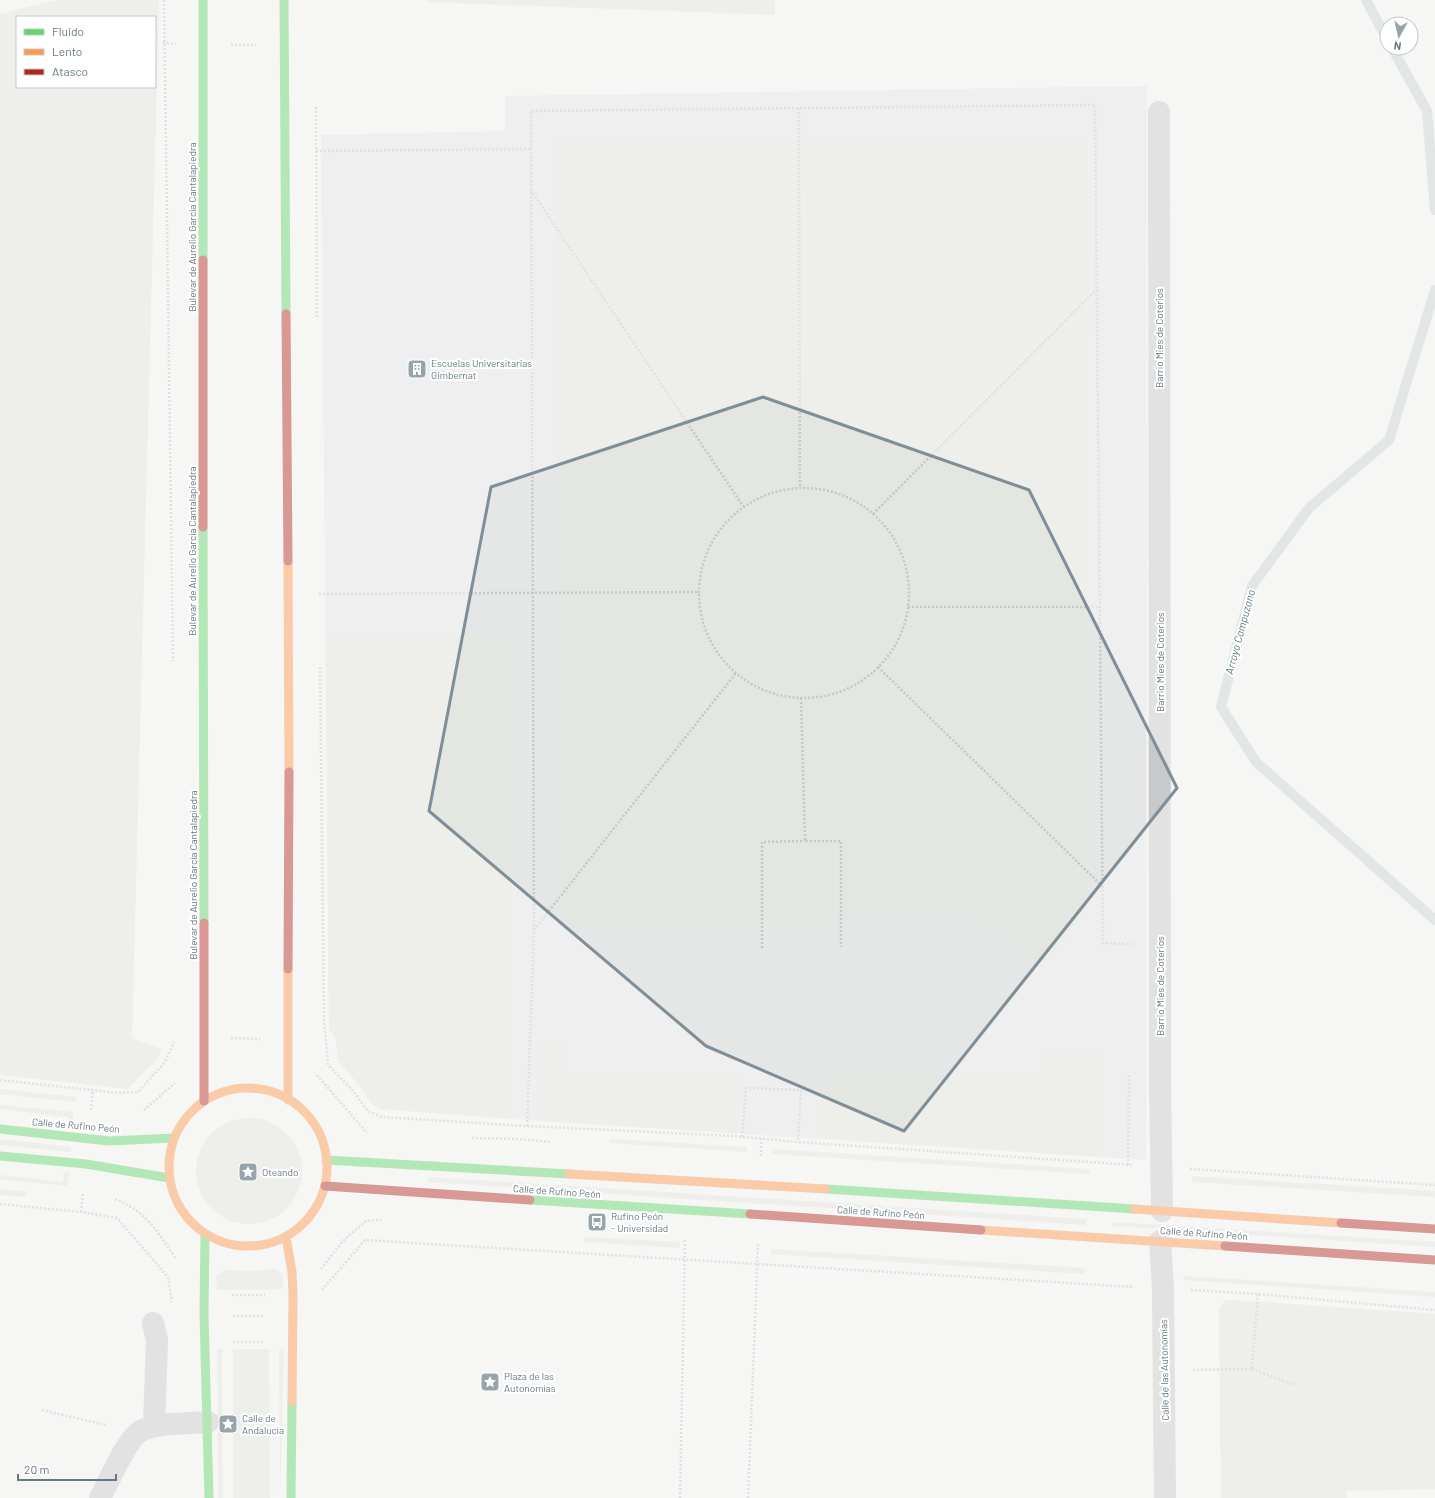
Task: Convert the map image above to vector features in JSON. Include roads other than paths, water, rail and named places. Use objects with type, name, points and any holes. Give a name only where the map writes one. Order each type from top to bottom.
[{"type":"main road","name":"Bulevar de Aurelio García Cantalapiedra","points":[[203,0],[204,1101]]},
{"type":"main road","points":[[284,0],[289,634],[288,1100]]},
{"type":"main road","points":[[246,1089],[261,1090],[275,1093],[288,1100],[307,1115],[315,1125],[324,1147],[326,1160],[325,1186],[319,1202],[300,1228],[286,1237],[270,1243],[236,1246],[205,1234],[184,1215],[177,1204],[169,1178],[169,1157],[174,1138],[186,1118],[204,1101],[217,1094],[246,1089]]},
{"type":"main road","name":"Calle de Rufino Peón","points":[[0,1129],[109,1141],[174,1138]]},
{"type":"main road","points":[[0,1156],[86,1164],[169,1178]]},
{"type":"main road","name":"Calle de Rufino Peón","points":[[326,1160],[753,1184],[1435,1229]]},
{"type":"main road","name":"Calle de Rufino Peón","points":[[325,1186],[1435,1260]]},
{"type":"main road","points":[[205,1234],[204,1315],[209,1498]]},
{"type":"main road","points":[[286,1237],[292,1272],[294,1316],[291,1498]]},
{"type":"street","name":"Barrio Mies de Coterios","points":[[1159,112],[1160,1085],[1162,1211]]},
{"type":"street","name":"Calle de las Autonomías","points":[[1160,1241],[1163,1289],[1165,1498]]},
{"type":"street","points":[[100,1498],[119,1460],[146,1430],[157,1340],[153,1323]]},
{"type":"street","points":[[146,1430],[208,1422]]},
{"type":"waterway","name":"Arroyo Campuzano","points":[[1366,0],[1379,24]]},
{"type":"waterway","name":"Arroyo Campuzano","points":[[1396,56],[1427,111],[1435,210]]},
{"type":"waterway","name":"Arroyo Campuzano","points":[[1435,290],[1389,440],[1309,508],[1252,586],[1221,707],[1256,762],[1435,920]]},
{"type":"place","name":"Escuelas Universitarias Gimbernat","points":[[417,369]]},
{"type":"place","name":"Oteando","points":[[248,1172]]},
{"type":"place","name":"Rufino Peón - Universidad","points":[[597,1222]]},
{"type":"place","name":"Plaza de las Autonomías","points":[[490,1382]]},
{"type":"place","name":"Calle de Andalucía","points":[[228,1424]]}]
